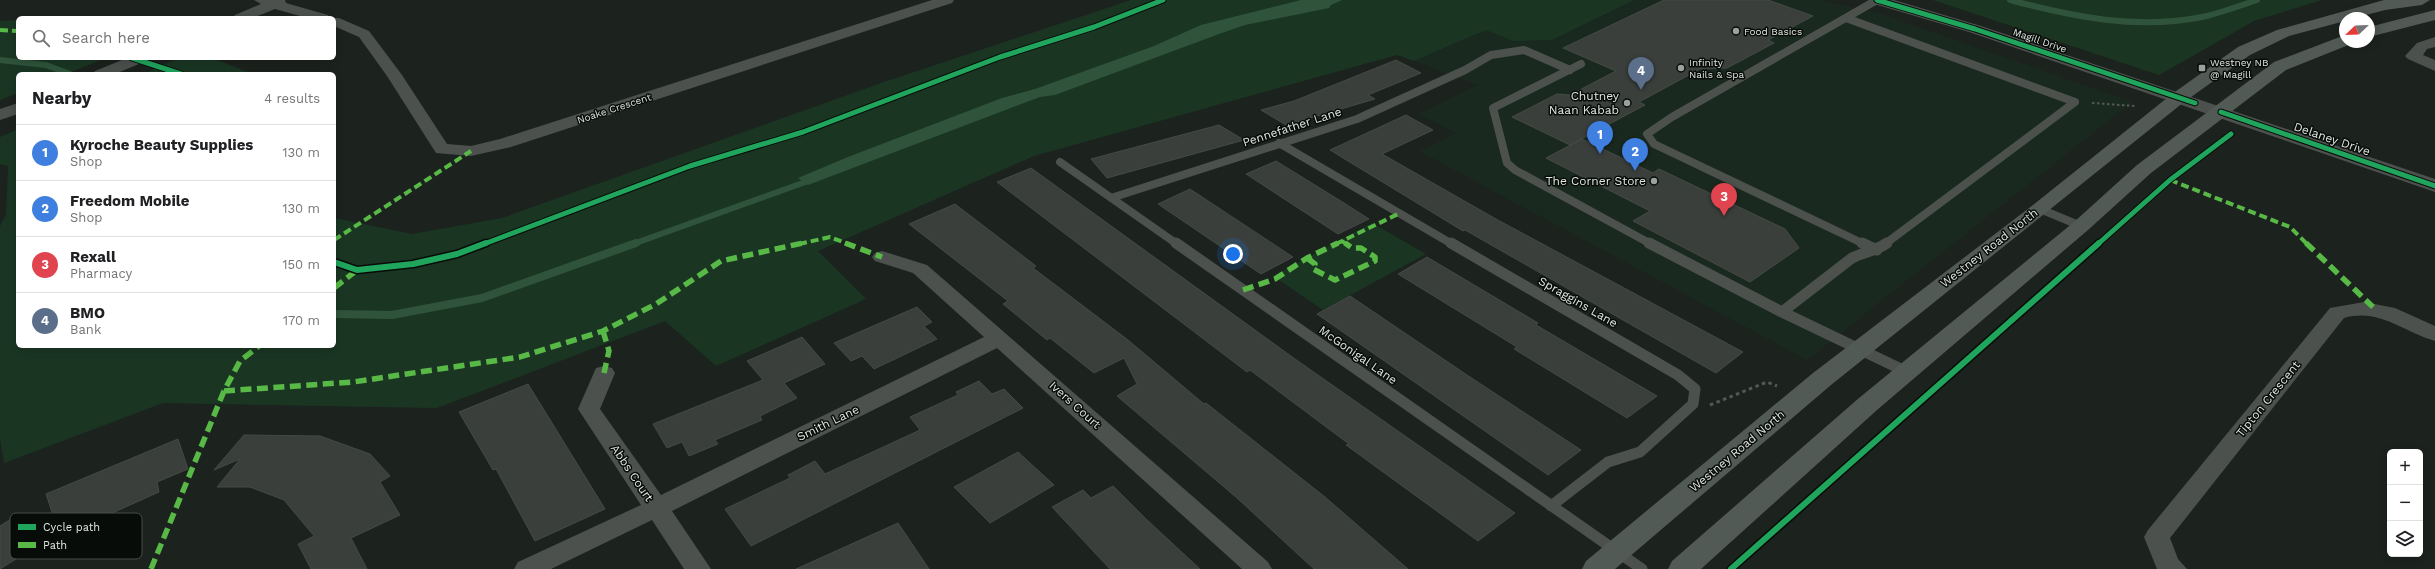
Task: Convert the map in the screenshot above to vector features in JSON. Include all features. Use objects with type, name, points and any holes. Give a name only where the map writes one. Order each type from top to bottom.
[{"type":"main road","name":"Westney Road North","points":[[1596,569],[1861,348],[2040,209],[2187,101],[2244,51],[2283,33],[2384,5],[2422,0]]},
{"type":"main road","points":[[2375,30],[2435,15]]},
{"type":"main road","points":[[1682,569],[1907,372],[2081,226],[2144,169],[2221,112],[2235,98],[2280,66],[2339,42]]},
{"type":"street","name":"Noake Crescent","points":[[336,22],[364,34],[394,75],[442,149],[471,151],[505,143],[947,0]]},
{"type":"street","name":"Magill Drive","points":[[1877,0],[1975,29],[2187,101]]},
{"type":"street","points":[[244,16],[273,2],[317,16]]},
{"type":"street","points":[[2435,42],[2422,46],[2414,56],[2435,66]]},
{"type":"street","points":[[107,71],[136,60]]},
{"type":"street","name":"Delaney Drive","points":[[2187,101],[2435,186]]},
{"type":"street","points":[[0,115],[16,109]]},
{"type":"street","name":"Ivers Court","points":[[882,257],[920,269],[1000,338],[1259,569]]},
{"type":"street","name":"Tipton Crescent","points":[[2174,569],[2168,565],[2157,537],[2337,313],[2353,308],[2373,307],[2435,334]]},
{"type":"street","name":"Smith Lane","points":[[527,569],[656,508],[1000,338]]},
{"type":"street","name":"Abbs Court","points":[[604,373],[589,409],[698,569]]},
{"type":"lane","points":[[1877,0],[1672,117],[1647,134],[1654,144],[1877,250]]},
{"type":"lane","points":[[1846,18],[2075,102]]},
{"type":"lane","name":"Pennefather Lane","points":[[1111,198],[1357,119],[1491,55],[1524,50],[1570,70]]},
{"type":"lane","points":[[1581,64],[1493,108],[1507,163],[1521,174],[1740,292],[1861,348],[1907,372]]},
{"type":"lane","points":[[1782,312],[1852,258],[1863,252],[1877,250],[2075,102]]},
{"type":"lane","name":"Spraggins Lane","points":[[1279,143],[1678,375],[1694,389],[1694,404]]},
{"type":"lane","name":"McGonigal Lane","points":[[1060,162],[1642,569]]},
{"type":"lane","points":[[2040,209],[2081,226]]},
{"type":"lane","points":[[1552,506],[1608,462],[1640,452],[1694,404]]},
{"type":"path","points":[[2075,102],[2137,107]]},
{"type":"path","points":[[1694,404],[1713,405],[1767,382],[1777,387]]},
{"type":"shaded area","points":[[1131,0],[1634,0],[1552,40],[1513,41],[1486,30],[1414,61],[1397,55],[1034,156],[818,251],[866,299],[716,366],[665,321],[437,408],[163,403],[4,463],[0,438],[0,226],[6,215],[8,166],[0,164],[0,137],[16,130],[16,348],[336,348],[336,218],[412,234],[502,218],[884,82]]},
{"type":"shaded area","points":[[1301,0],[1342,0],[1331,5],[1329,8],[1245,25],[1219,34],[1055,95],[1040,97],[808,185],[798,178],[848,157],[1002,98],[1035,89],[1154,46],[1201,25]]},
{"type":"shaded area","points":[[1634,0],[1820,0],[1882,14],[2132,102],[1807,360],[1419,151],[1456,133],[1419,114],[1477,85],[1414,61],[1486,30],[1513,41],[1552,40]]},
{"type":"shaded area","points":[[1933,0],[2322,0],[2254,21],[2159,75]]},
{"type":"shaded area","points":[[16,20],[16,60],[101,60],[71,72],[16,72],[16,94],[0,100],[0,21]]},
{"type":"shaded area","points":[[174,60],[217,60],[248,72],[148,72]]},
{"type":"shaded area","points":[[1372,223],[1426,254],[1323,310],[1273,276]]},
{"type":"building","points":[[1664,0],[1768,0],[1813,16],[1768,40],[1774,43],[1727,68],[1700,69],[1639,102],[1645,105],[1570,145],[1512,117],[1557,94],[1570,95],[1616,71],[1563,48]]},
{"type":"building","points":[[1396,60],[1421,73],[1368,95],[1375,99],[1286,125],[1261,110],[1294,101]]},
{"type":"building","points":[[1406,115],[1433,130],[1382,154],[1496,219],[1743,352],[1716,373],[1465,230],[1463,231],[1330,150]]},
{"type":"building","points":[[1219,125],[1244,140],[1107,178],[1091,159]]},
{"type":"building","points":[[1582,139],[1653,173],[1659,169],[1785,229],[1799,248],[1750,282],[1633,221],[1650,211],[1546,158]]},
{"type":"building","points":[[1276,161],[1369,219],[1338,234],[1246,174]]},
{"type":"building","points":[[1031,168],[1295,359],[1515,513],[1478,541],[1346,445],[1349,444],[1250,370],[1247,372],[997,182]]},
{"type":"building","points":[[1190,189],[1293,257],[1261,274],[1158,204]]},
{"type":"building","points":[[955,204],[1036,266],[1033,268],[1128,340],[1204,404],[1206,403],[1325,497],[1408,569],[1314,569],[1237,498],[1117,396],[1137,384],[1124,358],[1094,373],[1050,338],[1047,340],[1003,304],[1008,301],[909,224]]},
{"type":"building","points":[[1427,257],[1538,323],[1536,325],[1657,396],[1627,418],[1514,349],[1517,347],[1398,274]]},
{"type":"building","points":[[1350,296],[1581,450],[1548,475],[1317,314]]},
{"type":"building","points":[[917,307],[932,322],[924,326],[937,339],[874,369],[862,356],[851,361],[834,343]]},
{"type":"building","points":[[802,337],[825,364],[784,383],[797,398],[760,416],[762,420],[715,440],[718,444],[689,456],[682,442],[667,448],[653,424],[763,380],[747,361]]},
{"type":"building","points":[[979,381],[992,394],[1004,389],[1023,408],[751,546],[725,509],[790,478],[788,475],[815,461],[825,474],[920,430],[910,417],[958,395],[956,392]]},
{"type":"building","points":[[528,384],[605,509],[535,541],[496,469],[493,470],[459,412]]},
{"type":"building","points":[[244,435],[320,436],[370,454],[390,476],[380,482],[400,515],[351,538],[367,569],[311,569],[298,544],[314,536],[284,500],[250,487],[217,487],[240,459],[214,470]]},
{"type":"building","points":[[178,439],[188,469],[157,482],[159,492],[112,513],[52,513],[46,494]]},
{"type":"building","points":[[1018,452],[1054,485],[990,523],[954,487]]},
{"type":"building","points":[[1113,486],[1200,569],[1110,569],[1052,507],[1083,490],[1091,498]]},
{"type":"building","points":[[10,520],[10,559],[16,559],[0,569],[0,526]]},
{"type":"building","points":[[898,523],[929,569],[796,569]]},
{"type":"waterway","points":[[2010,0],[2057,12],[2105,20],[2129,22],[2178,21],[2202,17],[2257,0]]},
{"type":"waterway","points":[[0,60],[46,65],[65,72]]},
{"type":"waterway","points":[[633,244],[811,180]]},
{"type":"waterway","points":[[336,314],[392,315],[482,298],[636,243]]},
{"type":"marked path","points":[[0,30],[16,31]]},
{"type":"marked path","points":[[336,239],[471,151]]},
{"type":"marked path","points":[[2170,180],[2290,227],[2373,307]]},
{"type":"marked path","points":[[1243,290],[1275,279],[1307,258],[1400,213]]},
{"type":"marked path","points":[[224,391],[353,382],[520,357],[603,331],[656,304],[721,261],[830,237],[882,257]]},
{"type":"marked path","points":[[1307,258],[1315,264],[1313,269],[1335,280],[1375,261],[1375,257],[1361,248],[1352,248],[1342,241]]},
{"type":"marked path","points":[[336,286],[357,270]]},
{"type":"marked path","points":[[603,331],[609,351],[604,373]]},
{"type":"marked path","points":[[151,569],[224,391],[240,361],[256,348]]},
{"type":"cycle path","points":[[336,263],[357,270],[413,264],[457,254],[690,166],[803,132],[1000,57],[1094,27],[1163,0]]},
{"type":"cycle path","points":[[1877,0],[1975,29],[2195,103]]},
{"type":"cycle path","points":[[138,60],[175,72]]},
{"type":"cycle path","points":[[2221,112],[2435,186]]},
{"type":"cycle path","points":[[1731,569],[2170,180],[2231,134]]},
{"type":"place","name":"Food Basics","points":[[1736,31]]},
{"type":"place","name":"Infinity Nails & Spa","points":[[1681,68]]},
{"type":"place","name":"Westney NB @ Magill","points":[[2202,68]]},
{"type":"place","name":"BMO","points":[[1641,90]]},
{"type":"place","name":"Chutney Naan Kabab","points":[[1627,103]]},
{"type":"place","name":"Kyroche Beauty Supplies","points":[[1600,154]]},
{"type":"place","name":"Freedom Mobile","points":[[1635,171]]},
{"type":"place","name":"The Corner Store","points":[[1654,181]]},
{"type":"place","name":"Rexall","points":[[1724,216]]}]
